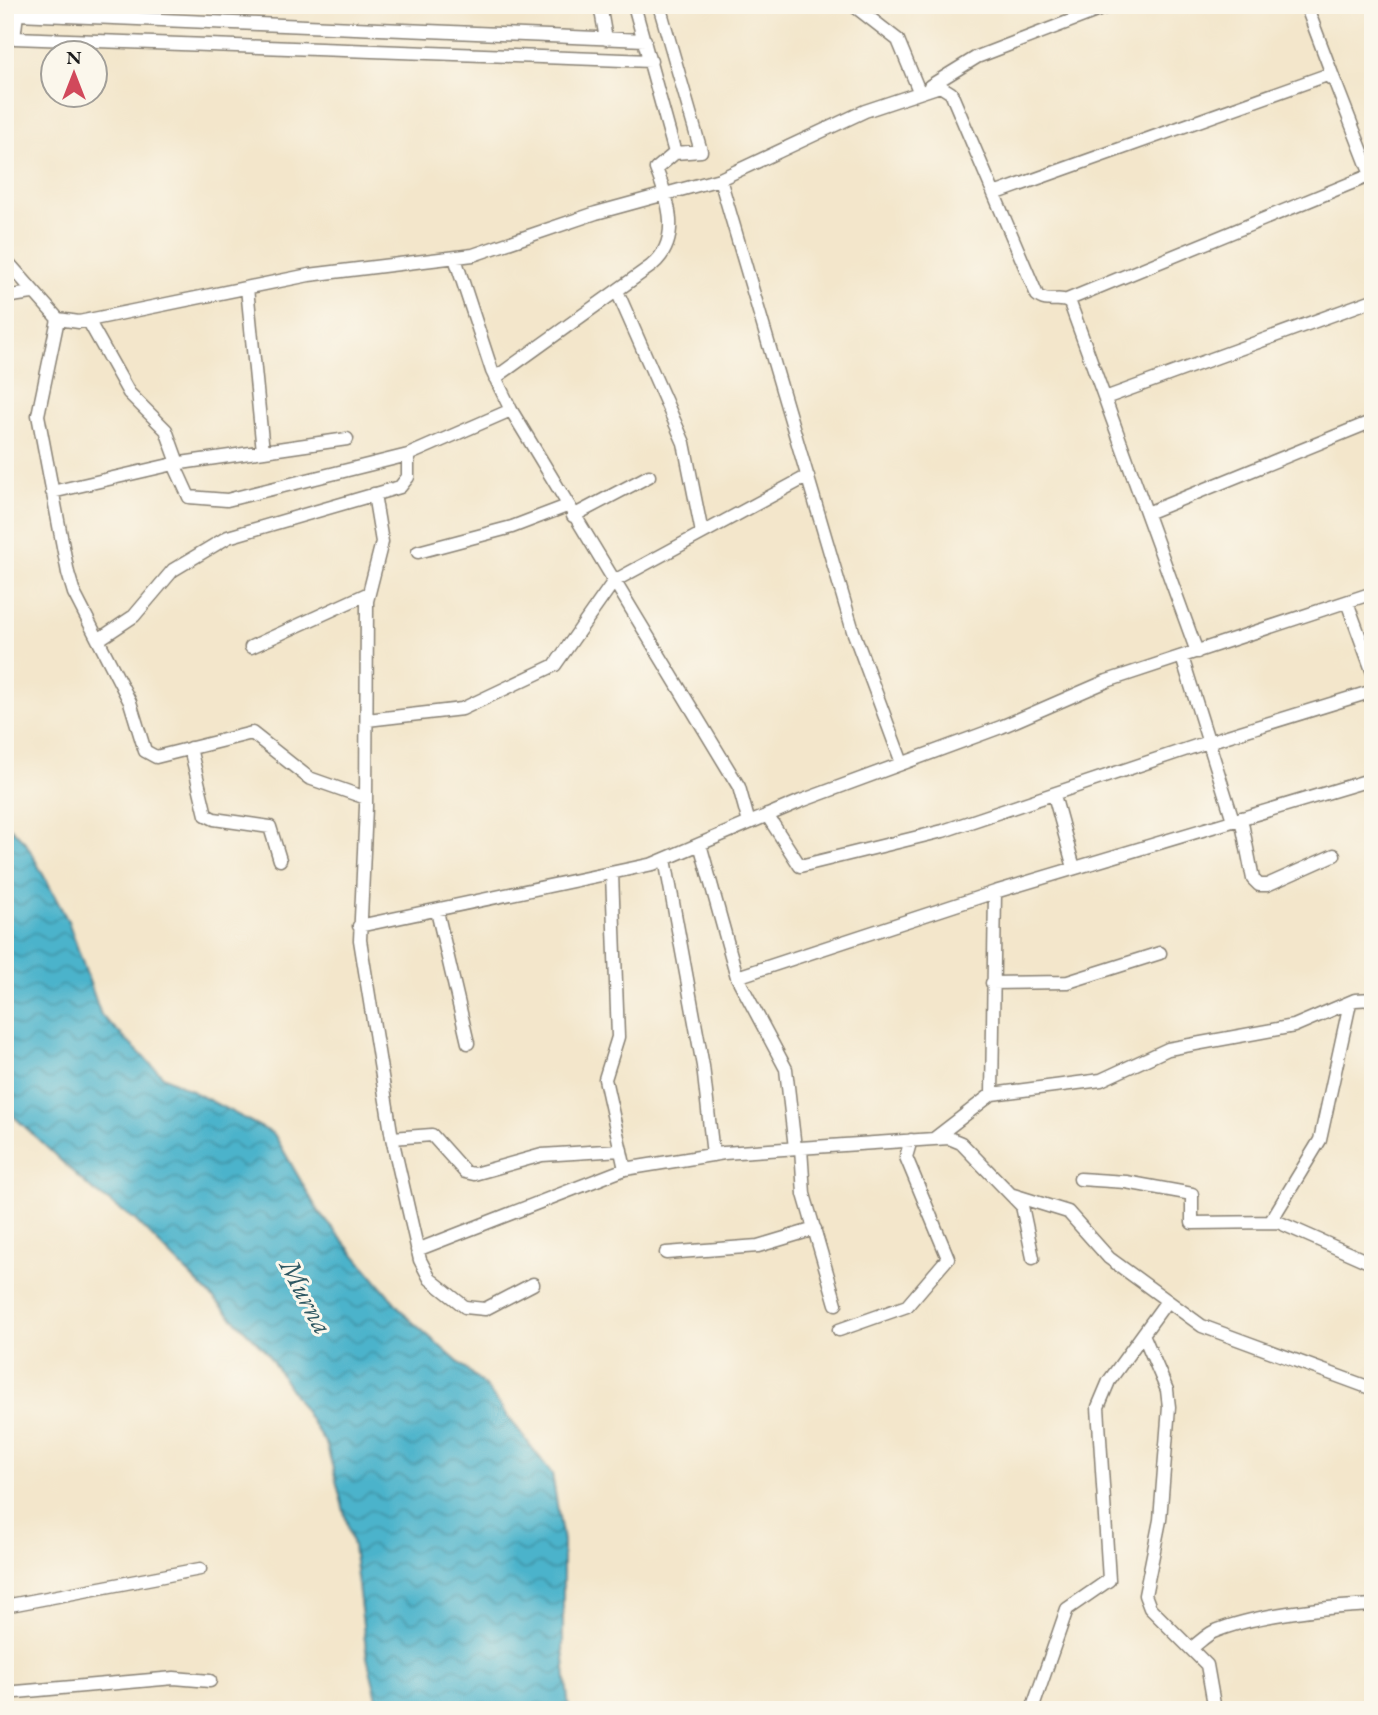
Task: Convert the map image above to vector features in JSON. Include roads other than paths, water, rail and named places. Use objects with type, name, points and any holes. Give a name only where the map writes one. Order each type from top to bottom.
[{"type":"street","points":[[600,5],[606,38]]},
{"type":"street","points":[[634,5],[675,153]]},
{"type":"street","points":[[495,378],[617,291],[659,259],[666,250],[671,227],[666,194],[656,169],[675,153],[702,151],[659,5]]},
{"type":"street","points":[[853,5],[895,37],[923,90]]},
{"type":"street","points":[[923,90],[977,57],[1112,5]]},
{"type":"street","points":[[5,259],[32,293],[58,318],[70,322],[309,275],[455,258],[720,178],[865,111],[940,86],[951,93],[1037,295],[1044,300],[1067,300],[1372,177],[1306,5]]},
{"type":"street","points":[[645,40],[17,14],[14,38],[651,61]]},
{"type":"street","points":[[994,194],[1322,76],[1327,75],[1335,82]]},
{"type":"street","points":[[720,178],[853,631],[902,763]]},
{"type":"street","points":[[455,258],[495,378],[511,410],[739,787],[749,823]]},
{"type":"street","points":[[247,288],[263,451]]},
{"type":"street","points":[[617,291],[684,443],[702,533]]},
{"type":"street","points":[[5,298],[32,293]]},
{"type":"street","points":[[1067,300],[1197,652]]},
{"type":"street","points":[[1105,398],[1373,300]]},
{"type":"street","points":[[58,318],[37,415],[51,492],[71,584],[130,702],[148,755],[156,757],[252,733],[309,778],[366,798]]},
{"type":"street","points":[[88,320],[129,393],[166,430],[189,497],[218,500],[408,455],[511,410]]},
{"type":"street","points":[[1147,513],[1373,421]]},
{"type":"street","points":[[51,492],[176,463],[347,439]]},
{"type":"street","points":[[98,640],[134,616],[173,570],[228,537],[400,487],[406,481],[408,455]]},
{"type":"street","points":[[418,552],[570,511],[649,476]]},
{"type":"street","points":[[367,720],[462,709],[555,665],[614,581],[808,476]]},
{"type":"street","points":[[374,494],[382,542],[367,594],[366,798],[359,926],[391,1138],[417,1250],[430,1279],[472,1309],[485,1309],[533,1283]]},
{"type":"street","points":[[359,926],[612,873],[665,859],[767,815],[1001,727],[1107,681],[1373,593]]},
{"type":"street","points":[[251,647],[367,594]]},
{"type":"street","points":[[1347,603],[1373,673]]},
{"type":"street","points":[[1182,657],[1208,742],[1237,819],[1253,879],[1259,885],[1267,885],[1334,855]]},
{"type":"street","points":[[767,815],[800,866],[943,831],[1208,742],[1373,691]]},
{"type":"street","points":[[190,748],[206,815],[214,819],[270,827],[280,860]]},
{"type":"street","points":[[737,977],[995,892],[1373,779]]},
{"type":"street","points":[[1054,794],[1074,868]]},
{"type":"street","points":[[701,844],[737,977],[786,1069],[804,1194],[836,1304]]},
{"type":"street","points":[[665,859],[703,1066],[713,1154]]},
{"type":"street","points":[[612,873],[618,1037],[605,1079],[625,1169]]},
{"type":"street","points":[[992,1094],[995,892]]},
{"type":"street","points":[[438,911],[468,1043]]},
{"type":"street","points":[[992,983],[1068,982],[1160,953]]},
{"type":"street","points":[[935,1139],[992,1094],[1101,1080],[1168,1049],[1294,1026],[1350,1003],[1373,999]]},
{"type":"street","points":[[1270,1222],[1297,1173],[1320,1140],[1350,1003]]},
{"type":"street","points":[[391,1138],[432,1135],[469,1174],[542,1155],[621,1150]]},
{"type":"street","points":[[417,1250],[625,1169],[713,1154],[949,1138],[961,1143],[1013,1195],[1025,1213],[1033,1258]]},
{"type":"street","points":[[839,1330],[907,1306],[948,1258],[906,1157],[911,1140]]},
{"type":"street","points":[[1080,1179],[1126,1182],[1192,1195],[1192,1223],[1270,1222],[1289,1225],[1373,1264]]},
{"type":"street","points":[[1013,1195],[1068,1212],[1106,1255],[1209,1329],[1373,1389]]},
{"type":"street","points":[[666,1253],[758,1246],[815,1229]]},
{"type":"street","points":[[1032,1710],[1067,1609],[1109,1580],[1098,1407],[1109,1381],[1167,1301]]},
{"type":"street","points":[[1143,1334],[1167,1390],[1169,1407],[1160,1520],[1145,1595],[1150,1608],[1207,1665],[1215,1710]]},
{"type":"street","points":[[5,1606],[200,1569]]},
{"type":"street","points":[[1191,1648],[1211,1633],[1259,1621],[1322,1607],[1373,1605]]},
{"type":"street","points":[[5,1693],[174,1678],[210,1681]]},
{"type":"water","name":"Murna","points":[[5,822],[26,843],[68,921],[101,1015],[163,1076],[274,1134],[318,1211],[407,1317],[485,1386],[552,1474],[563,1541],[563,1648],[569,1710],[380,1710],[367,1657],[353,1546],[327,1446],[265,1350],[135,1220],[90,1188],[5,1108]]}]
